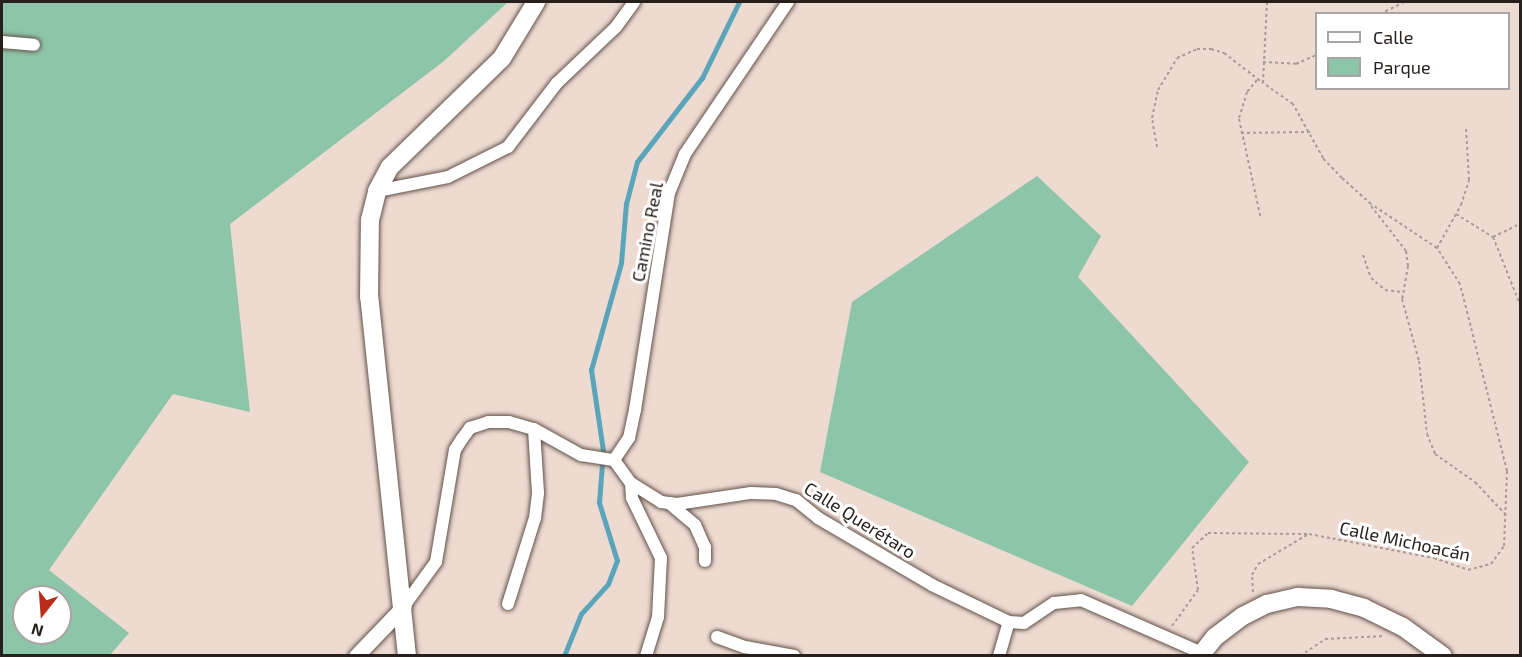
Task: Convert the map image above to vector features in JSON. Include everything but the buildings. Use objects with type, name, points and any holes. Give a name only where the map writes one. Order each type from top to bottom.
[{"type":"main road","points":[[406,656],[404,606],[369,297],[370,220],[377,191],[390,167],[502,58],[536,2]]},
{"type":"main road","points":[[1201,654],[1215,638],[1256,609],[1298,597],[1331,599],[1364,608],[1403,627],[1443,656]]},
{"type":"street","points":[[377,191],[448,177],[508,147],[557,83],[616,27],[634,2]]},
{"type":"street","name":"Camino Real","points":[[614,460],[629,438],[637,400],[669,193],[685,154],[788,2]]},
{"type":"street","points":[[2,42],[34,45]]},
{"type":"street","points":[[356,656],[404,606],[436,562],[455,450],[470,428],[488,422],[509,422],[534,429],[581,455],[614,460],[631,483],[669,503],[695,525],[705,547],[705,561]]},
{"type":"street","points":[[508,604],[535,519],[538,493],[534,429]]},
{"type":"street","points":[[631,483],[632,498],[661,558],[658,617],[646,656]]},
{"type":"street","name":"Calle Querétaro","points":[[669,503],[751,493],[776,494],[796,500],[818,518],[932,585],[1009,622]]},
{"type":"street","points":[[999,656],[1009,622],[1024,623],[1054,603],[1069,599],[1165,637],[1201,654]]},
{"type":"street","points":[[717,637],[745,647],[794,656]]},
{"type":"path","points":[[1263,83],[1268,2]]},
{"type":"path","points":[[1384,12],[1405,2]]},
{"type":"path","name":"Calle Michoacán","points":[[1157,147],[1152,118],[1156,99],[1177,58],[1197,49],[1211,49],[1224,53],[1293,104],[1311,132],[1323,158],[1371,204],[1437,248],[1460,284],[1476,337],[1507,471],[1506,514],[1500,555],[1481,570],[1309,534],[1223,531],[1199,537],[1192,548],[1198,590],[1165,637]]},
{"type":"path","points":[[1263,62],[1296,64],[1315,56]]},
{"type":"path","points":[[1258,80],[1241,104],[1241,133],[1261,219]]},
{"type":"path","points":[[1437,248],[1456,214],[1469,180],[1466,129]]},
{"type":"path","points":[[1241,133],[1311,132]]},
{"type":"path","points":[[1371,204],[1375,216],[1406,251],[1408,266],[1402,292],[1407,326],[1419,361],[1427,434],[1435,454],[1474,482],[1506,514]]},
{"type":"path","points":[[1456,214],[1493,237],[1521,304]]},
{"type":"path","points":[[1493,237],[1521,224]]},
{"type":"path","points":[[1363,255],[1371,278],[1385,290],[1402,292]]},
{"type":"path","points":[[1256,609],[1251,575],[1258,564],[1309,534]]},
{"type":"path","points":[[1300,656],[1325,639],[1383,636],[1403,627]]},
{"type":"green space","points":[[2,2],[508,2],[444,61],[230,224],[250,412],[173,394],[49,570],[68,585],[12,585],[12,645],[72,645],[72,588],[129,633],[110,655],[2,655]]},
{"type":"green space","points":[[1037,176],[1101,236],[1078,277],[1249,462],[1132,606],[820,472],[852,302]]},
{"type":"waterway","points":[[564,656],[581,614],[608,584],[617,561],[599,503],[603,451],[591,370],[621,263],[626,204],[637,162],[702,78],[739,2]]}]
